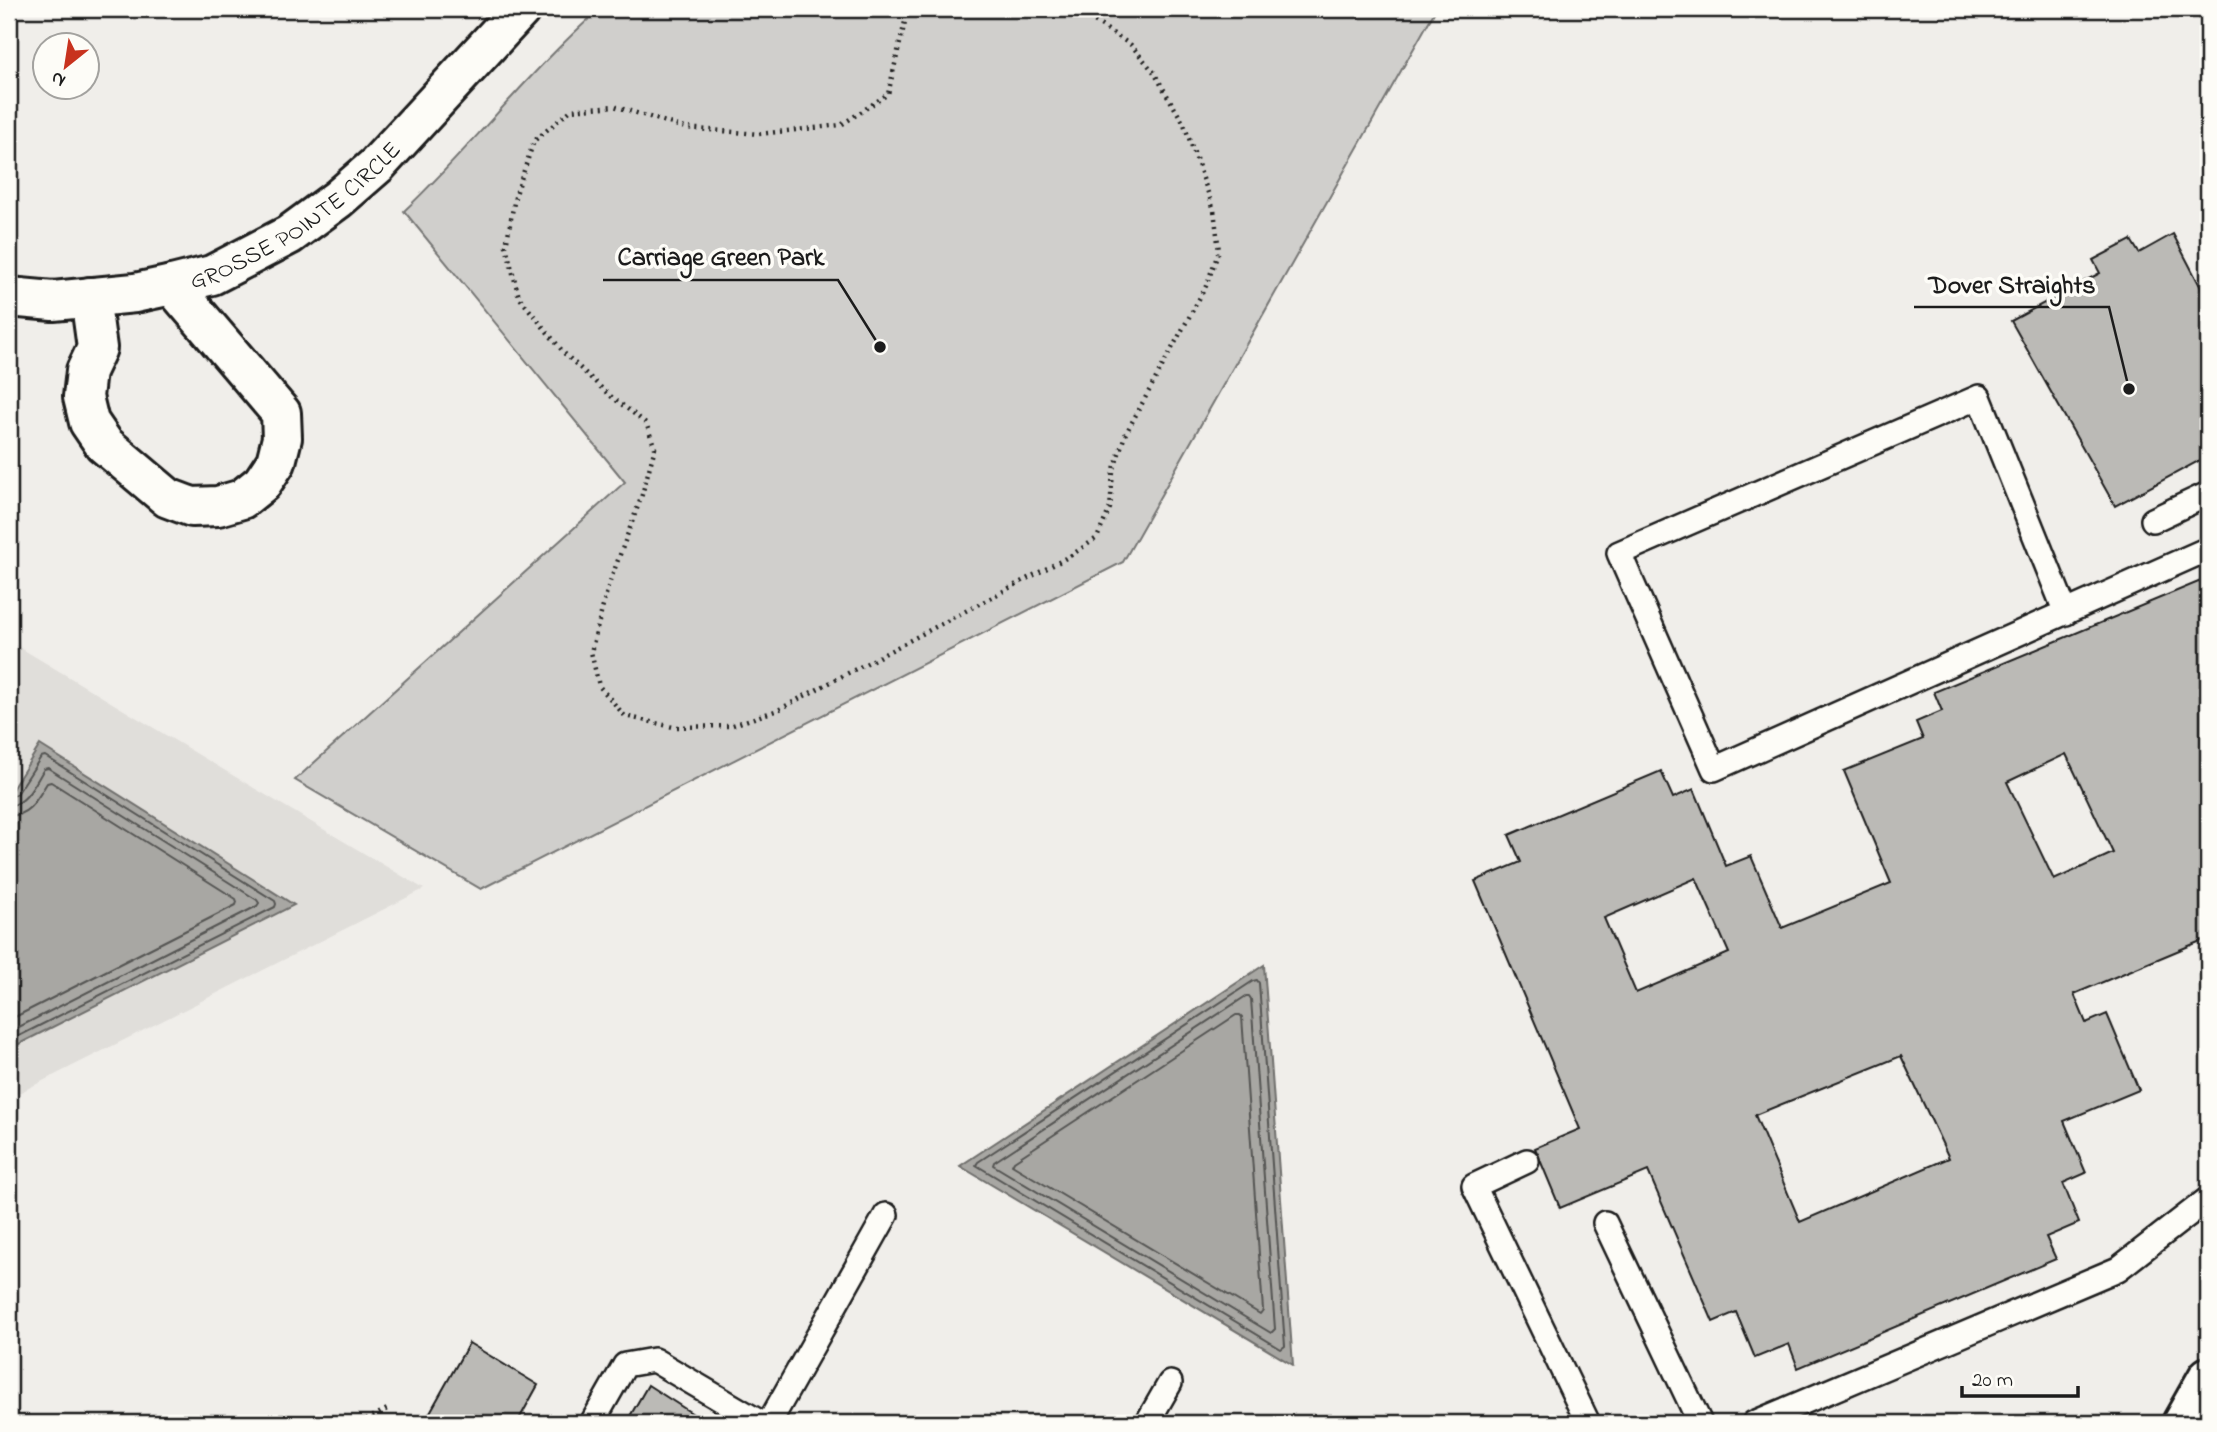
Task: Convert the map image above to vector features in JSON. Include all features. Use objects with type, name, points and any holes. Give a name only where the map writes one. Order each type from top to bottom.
[{"type":"street","name":"GROSSE POINTE CIRCLE","points":[[9,297],[53,301],[135,293],[172,285],[212,275],[289,234],[338,200],[377,165],[521,9]]},
{"type":"street","points":[[90,298],[97,348],[86,371],[83,397],[89,422],[104,444],[168,498],[192,507],[218,506],[242,499],[262,483],[276,462],[282,438],[281,413],[172,285]]},
{"type":"street","points":[[2182,1423],[2208,1377]]},
{"type":"lane","points":[[2066,613],[1979,397],[1619,553],[1714,769],[2066,613],[2208,549]]},
{"type":"lane","points":[[2153,520],[2208,494]]},
{"type":"lane","points":[[1527,1161],[1474,1186],[1588,1423]]},
{"type":"lane","points":[[1754,1423],[2118,1269],[2208,1199]]},
{"type":"lane","points":[[769,1423],[886,1214]]},
{"type":"lane","points":[[1605,1223],[1700,1423]]},
{"type":"lane","points":[[592,1423],[625,1365],[654,1360],[761,1423]]},
{"type":"lane","points":[[1147,1423],[1170,1383]]},
{"type":"path","points":[[908,9],[888,94],[841,125],[759,134],[685,128],[614,106],[571,110],[534,141],[515,197],[506,246],[519,297],[565,354],[608,394],[646,423],[655,448],[641,498],[608,587],[591,652],[599,686],[625,716],[673,727],[730,726],[778,710],[1070,556],[1097,538],[1110,508],[1113,472],[1125,435],[1206,286],[1219,251],[1214,210],[1184,124],[1153,71],[1131,45],[1076,9]]},
{"type":"path","points":[[360,1423],[391,1407]]},
{"type":"shaded area","points":[[600,9],[1436,9],[1123,562],[481,889],[295,780],[625,482],[404,211],[549,58]]},
{"type":"shaded area","points":[[9,641],[254,788],[424,889],[9,1098]]},
{"type":"water","points":[[40,745],[294,905],[9,1049],[9,794]]},
{"type":"water","points":[[1264,965],[1293,1365],[960,1166]]},
{"type":"building","points":[[2173,234],[2208,301],[2208,456],[2115,506],[2011,321],[2100,273],[2093,260],[2131,240],[2139,253]]},
{"type":"building","points":[[2208,578],[2208,938],[2074,994],[2086,1023],[2107,1014],[2139,1090],[2064,1121],[2086,1173],[2063,1183],[2079,1223],[2046,1237],[2056,1259],[1798,1368],[1789,1344],[1755,1358],[1736,1312],[1713,1322],[1648,1171],[1560,1208],[1535,1148],[1580,1129],[1475,881],[1521,862],[1509,835],[1661,771],[1673,798],[1694,789],[1726,866],[1751,856],[1782,928],[1891,883],[1844,771],[1923,739],[1916,722],[1942,711],[1934,692]],"holes":[[[2066,754],[2113,853],[2054,880],[2007,782]],[[1696,878],[1729,953],[1636,993],[1604,918]],[[1901,1056],[1949,1158],[1800,1222],[1755,1115]]]},
{"type":"building","points":[[469,1343],[538,1385],[517,1423],[424,1423]]},
{"type":"building","points":[[648,1385],[707,1423],[626,1423]]},
{"type":"place","name":"Carriage Green Park","points":[[880,347]]},
{"type":"place","name":"Dover Straights","points":[[2129,389]]}]
